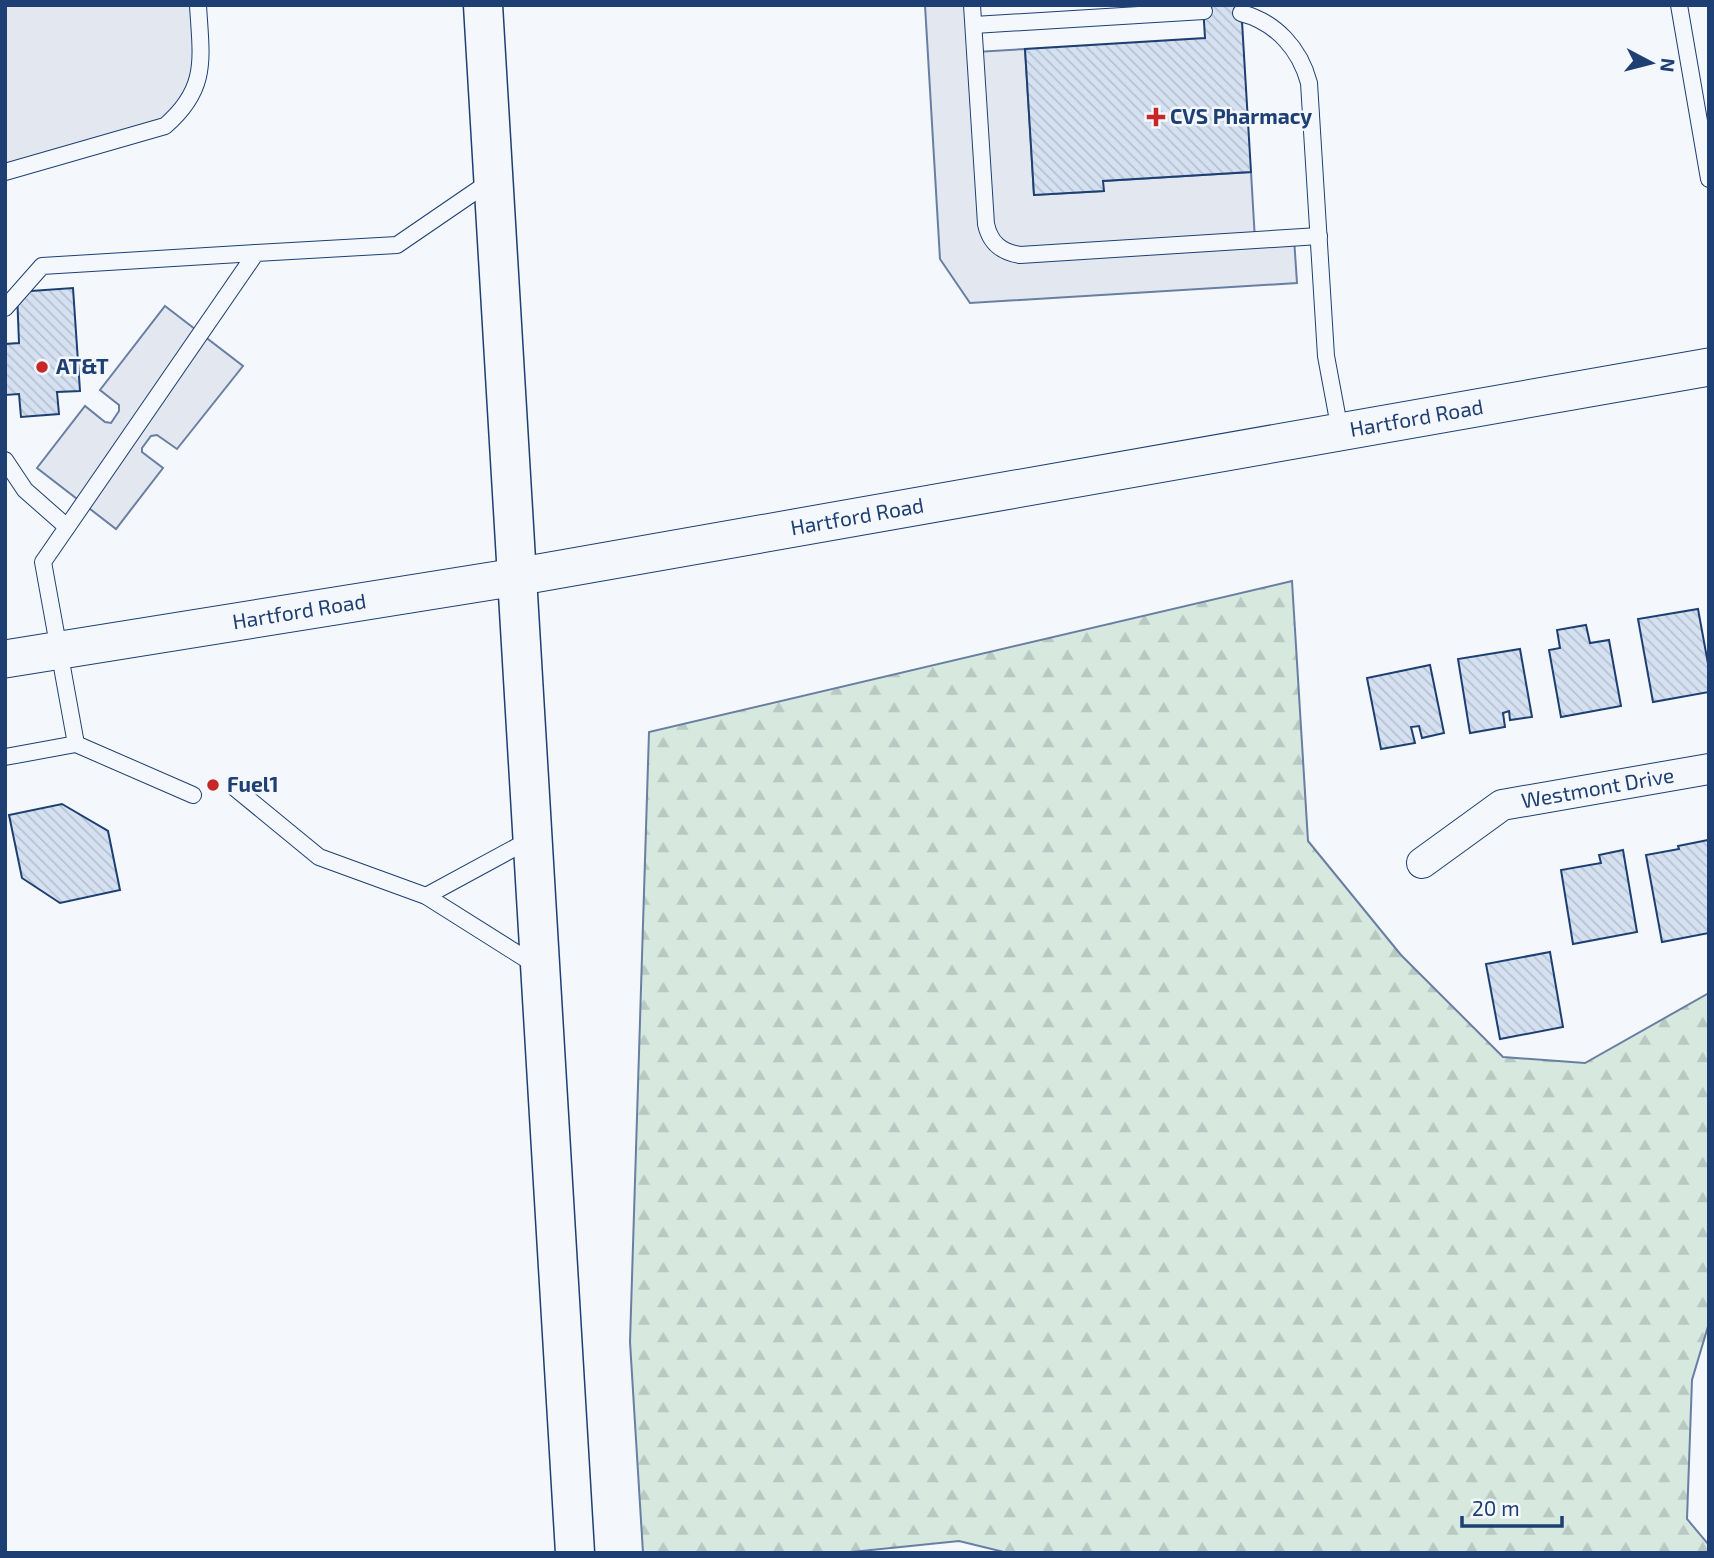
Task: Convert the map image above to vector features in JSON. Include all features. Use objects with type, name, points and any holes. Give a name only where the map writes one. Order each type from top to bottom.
[{"type":"highway","points":[[483,5],[575,1553]]},
{"type":"street","name":"Hartford Road","points":[[5,659],[516,577],[1709,367]]},
{"type":"street","name":"Westmont Drive","points":[[1422,863],[1502,805],[1709,769]]},
{"type":"lane","points":[[5,172],[165,125],[173,119],[193,94],[200,74],[198,5]]},
{"type":"lane","points":[[972,5],[986,224],[988,234],[1001,250],[1020,255],[1319,236]]},
{"type":"lane","points":[[1679,5],[1709,179]]},
{"type":"lane","points":[[974,25],[1158,9],[1204,11]]},
{"type":"lane","points":[[1241,13],[1257,18],[1277,30],[1298,54],[1307,76],[1326,356],[1340,431]]},
{"type":"lane","points":[[5,308],[42,266],[397,245],[493,179]]},
{"type":"lane","points":[[76,744],[43,562],[256,253]]},
{"type":"lane","points":[[5,460],[25,490],[67,527]]},
{"type":"lane","points":[[5,757],[76,744],[193,795]]},
{"type":"lane","points":[[235,788],[319,857],[426,896],[539,967]]},
{"type":"lane","points":[[426,896],[531,839]]},
{"type":"green space","points":[[1292,581],[1308,841],[1401,955],[1503,1057],[1585,1063],[1709,993],[1709,1323],[1692,1380],[1687,1519],[1709,1545],[1709,1553],[1008,1553],[959,1541],[842,1553],[643,1553],[630,1342],[649,732]]},
{"type":"shaded area","points":[[5,5],[198,5],[200,74],[165,126],[5,172]]},
{"type":"shaded area","points":[[925,5],[972,5],[976,52],[1025,49],[1034,195],[1103,191],[1103,181],[1251,172],[1255,240],[1294,238],[1297,283],[970,303],[940,259]]},
{"type":"shaded area","points":[[165,306],[243,366],[177,449],[157,435],[151,436],[142,452],[163,468],[116,529],[37,468],[85,406],[105,422],[111,423],[119,411],[119,405],[100,390]]},
{"type":"building","name":"CVS Pharmacy","points":[[1203,5],[1241,5],[1251,172],[1103,181],[1104,191],[1034,195],[1025,49],[1205,38]]},
{"type":"building","name":"AT&T","points":[[73,288],[80,391],[57,392],[59,414],[21,417],[19,394],[5,395],[5,344],[19,343],[17,292]]},
{"type":"building","points":[[1698,609],[1709,669],[1709,692],[1653,702],[1638,619]]},
{"type":"building","points":[[1586,625],[1590,643],[1609,640],[1621,706],[1561,717],[1549,650],[1560,648],[1557,630]]},
{"type":"building","points":[[1520,649],[1532,717],[1510,720],[1509,711],[1503,713],[1505,727],[1470,733],[1458,659]]},
{"type":"building","points":[[1430,665],[1444,733],[1422,738],[1419,726],[1411,727],[1415,743],[1381,749],[1367,678]]},
{"type":"building","points":[[62,804],[108,831],[120,890],[60,903],[22,878],[9,815]]},
{"type":"building","points":[[1708,840],[1709,933],[1662,942],[1646,855]]},
{"type":"building","points":[[1623,850],[1637,932],[1573,944],[1561,870],[1601,863],[1599,855]]},
{"type":"building","points":[[1550,952],[1563,1027],[1500,1039],[1486,964]]},
{"type":"place","name":"CVS Pharmacy","points":[[1156,117]]},
{"type":"place","name":"AT&T","points":[[42,367]]},
{"type":"place","name":"Fuel1","points":[[213,785]]}]
